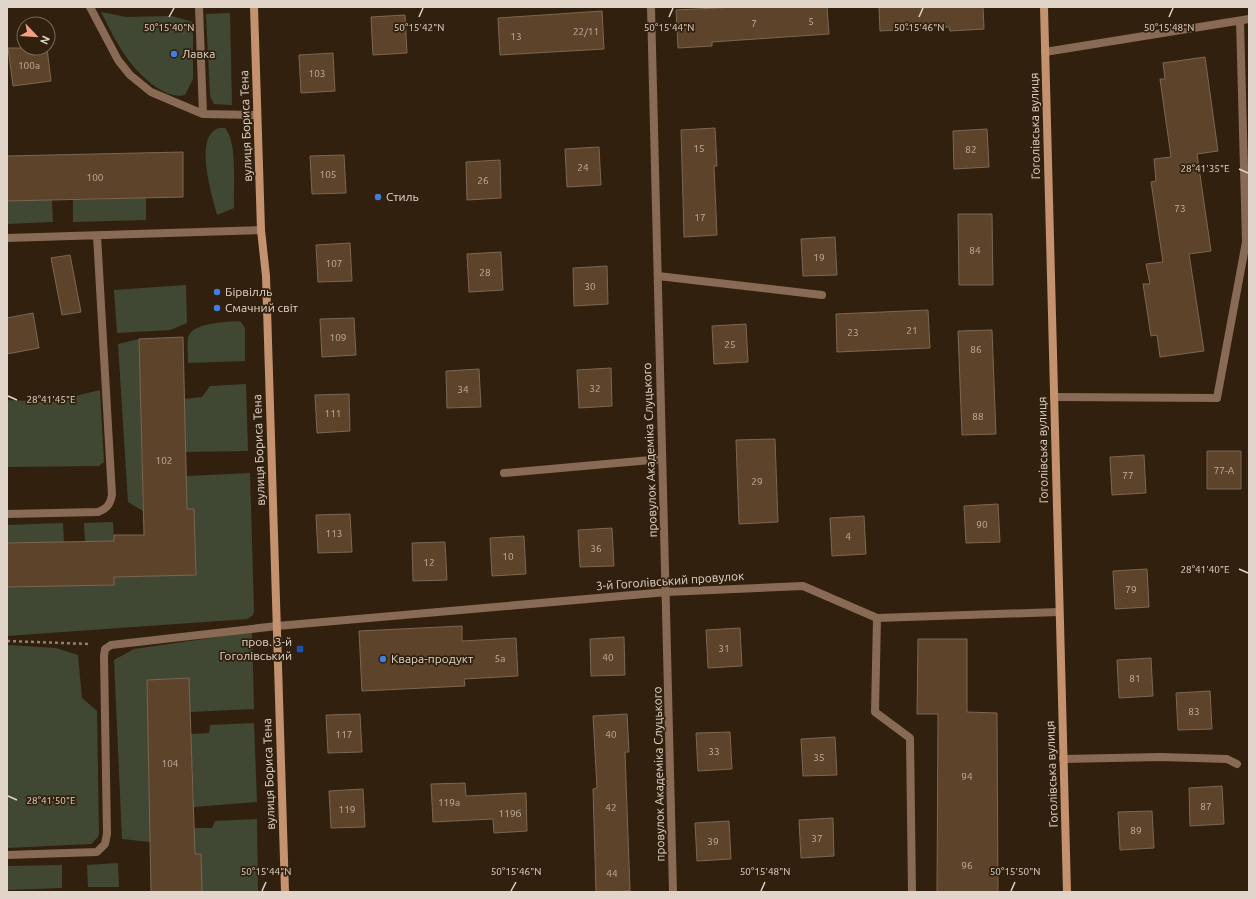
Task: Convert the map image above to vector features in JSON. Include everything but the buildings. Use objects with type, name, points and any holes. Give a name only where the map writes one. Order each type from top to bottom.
[{"type":"street","points":[[90,7],[115,54],[130,75],[161,98],[186,106],[203,114],[257,115]]},
{"type":"street","points":[[199,7],[203,114]]},
{"type":"street","name":"вулиця Бориса Тена","points":[[254,7],[261,230],[266,276],[285,892]]},
{"type":"street","name":"провулок Академіка Слуцького","points":[[651,7],[662,459],[667,592],[673,892]]},
{"type":"street","name":"Гоголівська вулиця","points":[[1044,7],[1067,892]]},
{"type":"street","points":[[1045,52],[1240,22],[1249,19]]},
{"type":"street","points":[[1054,397],[1217,398],[1246,242],[1246,144],[1240,22]]},
{"type":"street","points":[[7,238],[261,230]]},
{"type":"street","points":[[7,514],[98,512],[105,509],[110,504],[112,495],[97,236]]},
{"type":"street","points":[[658,276],[822,295]]},
{"type":"street","points":[[504,473],[662,459]]},
{"type":"street","name":"3-й Гоголівський провулок","points":[[111,645],[277,626],[667,592],[803,586],[877,618],[1059,612]]},
{"type":"street","points":[[877,618],[875,712],[910,738],[912,892]]},
{"type":"street","points":[[7,855],[97,852],[105,844],[107,834],[104,656],[105,649],[111,645]]},
{"type":"street","points":[[1063,759],[1161,757],[1227,759],[1237,764]]},
{"type":"path","points":[[7,641],[111,645]]},
{"type":"green space","points":[[101,12],[126,17],[172,16],[193,22],[193,79],[185,95],[177,96],[162,91],[137,71],[112,34]]},
{"type":"green space","points":[[230,13],[232,105],[214,104],[210,96],[206,14]]},
{"type":"green space","points":[[219,128],[225,128],[232,144],[234,166],[234,208],[217,215],[206,167],[206,154],[207,142],[211,133]]},
{"type":"green space","points":[[146,198],[146,220],[73,222],[73,200]]},
{"type":"green space","points":[[52,200],[53,222],[7,224],[7,201]]},
{"type":"green space","points":[[186,285],[187,323],[170,330],[117,333],[114,290]]},
{"type":"green space","points":[[240,321],[245,328],[245,361],[188,363],[188,338],[191,333],[196,329],[211,324]]},
{"type":"green space","points":[[139,339],[143,511],[128,502],[118,344]]},
{"type":"green space","points":[[246,384],[248,451],[186,452],[184,399],[202,397],[210,386]]},
{"type":"green space","points":[[100,390],[104,462],[99,466],[7,467],[7,400],[51,402]]},
{"type":"green space","points":[[250,473],[253,615],[247,619],[7,636],[7,587],[114,585],[114,577],[196,575],[194,509],[187,509],[186,476]]},
{"type":"green space","points":[[113,522],[114,541],[85,542],[84,523]]},
{"type":"green space","points":[[63,523],[64,542],[7,543],[7,525]]},
{"type":"green space","points":[[252,632],[254,709],[190,712],[189,678],[147,680],[150,842],[122,839],[114,660],[134,649]]},
{"type":"green space","points":[[7,645],[56,648],[78,655],[82,698],[97,711],[99,833],[98,837],[91,844],[7,848]]},
{"type":"green space","points":[[254,723],[257,802],[194,807],[191,734],[209,733],[210,725]]},
{"type":"green space","points":[[257,819],[258,892],[202,892],[201,854],[195,854],[194,828],[212,828],[215,821]]},
{"type":"green space","points":[[118,863],[119,887],[88,887],[87,865]]},
{"type":"green space","points":[[62,865],[62,888],[7,890],[7,866]]},
{"type":"place","name":"Лавка","points":[[174,54]]},
{"type":"place","name":"Стиль","points":[[378,197]]},
{"type":"place","name":"Бірвілль","points":[[217,292]]},
{"type":"place","name":"Смачний світ","points":[[217,308]]},
{"type":"place","name":"пров. 3-й Гоголівський","points":[[300,649]]},
{"type":"place","name":"Квара-продукт","points":[[383,659]]}]
